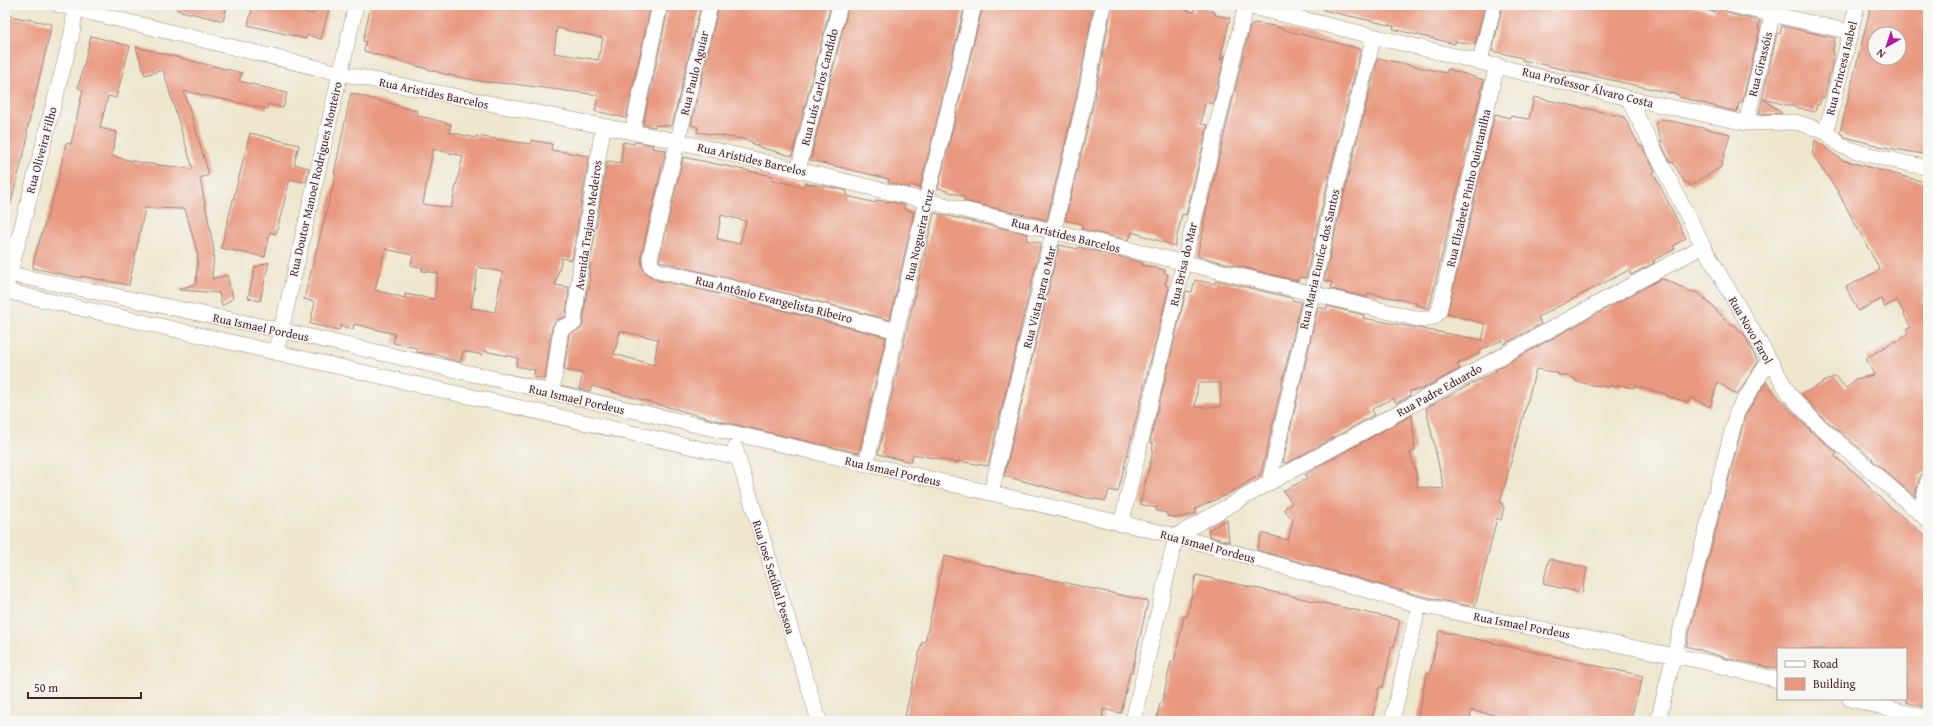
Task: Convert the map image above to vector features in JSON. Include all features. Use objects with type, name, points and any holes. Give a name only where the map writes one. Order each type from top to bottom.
[{"type":"street","name":"Rua Aristides Barcelos","points":[[59,5],[76,6],[339,73],[677,142],[1183,263],[1311,292],[1422,320],[1434,317],[1438,311]]},
{"type":"street","name":"Rua Doutor Manoel Rodrigues Monteiro","points":[[276,353],[339,73],[356,5]]},
{"type":"street","points":[[632,132],[660,5]]},
{"type":"street","name":"Rua Paulo Aguiar","points":[[651,266],[650,258],[710,5]]},
{"type":"street","name":"Rua Luís Carlos Candido","points":[[798,170],[840,5]]},
{"type":"street","name":"Rua Nogueira Cruz","points":[[866,465],[926,201],[974,5]]},
{"type":"street","name":"Rua Vista para o Mar","points":[[991,493],[1085,99],[1103,5]]},
{"type":"street","name":"Rua Professor Álvaro Costa","points":[[1245,5],[1628,98],[1746,123],[1796,122],[1826,132],[1842,146],[1865,154],[1928,168]]},
{"type":"street","name":"Rua Brisa do Mar","points":[[1121,524],[1245,5]]},
{"type":"street","points":[[1480,61],[1494,5]]},
{"type":"street","points":[[1732,5],[1774,10],[1851,32]]},
{"type":"street","name":"Rua Princesa Isabel","points":[[1826,132],[1857,5]]},
{"type":"street","name":"Rua Oliveira Filho","points":[[5,291],[7,274],[72,34],[76,6]]},
{"type":"street","name":"Rua Girassóis","points":[[1746,123],[1774,10]]},
{"type":"street","name":"Rua Maria Euníce dos Santos","points":[[1269,483],[1311,292],[1374,36]]},
{"type":"street","name":"Rua Elizabete Pinho Quintanilha","points":[[1438,311],[1497,65]]},
{"type":"street","name":"Rua Novo Farol","points":[[1628,98],[1703,246],[1789,393],[1801,409],[1924,517]]},
{"type":"street","name":"Avenida Trajano Medeiros","points":[[552,392],[561,328],[574,324],[581,262],[603,128]]},
{"type":"street","name":"Rua Padre Eduardo","points":[[1176,536],[1269,483],[1703,246]]},
{"type":"street","name":"Rua Antônio Evangelista Ribeiro","points":[[651,266],[658,271],[722,285],[897,332]]},
{"type":"street","name":"Rua Ismael Pordeus","points":[[7,274],[280,330],[1176,536],[1420,605],[1674,655],[1777,680]]},
{"type":"street","name":"Rua Ismael Pordeus","points":[[5,291],[737,457]]},
{"type":"street","points":[[1658,721],[1737,412],[1769,361]]},
{"type":"street","name":"Rua José Setúbal Pessoa","points":[[730,433],[818,721]]},
{"type":"street","points":[[1924,517],[1928,481]]},
{"type":"street","points":[[1133,721],[1176,536]]},
{"type":"street","points":[[1392,721],[1420,605]]},
{"type":"street","points":[[1854,700],[1928,718]]},
{"type":"building","points":[[177,5],[227,5],[223,21],[177,10]]},
{"type":"building","points":[[253,5],[268,5],[313,14],[317,5],[330,5],[321,39],[307,35],[306,39],[248,25]]},
{"type":"building","points":[[371,5],[651,5],[626,118],[595,111],[598,95],[513,84],[484,82],[445,74],[364,51],[366,42],[363,41]],"holes":[[[557,28],[603,38],[598,60],[554,53]]]},
{"type":"building","points":[[669,5],[701,5],[672,126],[656,125],[655,127],[643,125]]},
{"type":"building","points":[[719,5],[831,5],[792,156],[759,147],[752,144],[753,142],[742,139],[697,132],[698,127],[691,125]]},
{"type":"building","points":[[849,5],[965,5],[920,188],[910,185],[909,188],[888,182],[889,179],[810,160]]},
{"type":"building","points":[[983,5],[1094,5],[1076,97],[1047,220],[964,201],[965,197],[938,188]]},
{"type":"building","points":[[1112,5],[1167,5],[1194,12],[1195,6],[1215,12],[1215,15],[1230,18],[1220,60],[1225,55],[1213,104],[1205,102],[1201,124],[1208,125],[1186,215],[1182,214],[1175,246],[1132,232],[1129,240],[1081,229],[1082,224],[1065,220],[1094,101]]},
{"type":"building","points":[[1324,5],[1485,5],[1475,45],[1455,41],[1455,44],[1393,29],[1394,26],[1323,10]]},
{"type":"building","points":[[1503,5],[1687,5],[1714,12],[1715,5],[1723,5],[1726,11],[1730,14],[1760,21],[1758,29],[1760,29],[1742,103],[1739,103],[1737,112],[1679,97],[1679,95],[1522,60],[1523,58],[1492,51]]},
{"type":"building","points":[[1871,5],[1928,5],[1928,155],[1883,147],[1845,137],[1840,132]]},
{"type":"building","points":[[5,15],[52,24],[27,131],[27,141],[10,206],[5,206]]},
{"type":"building","points":[[1254,23],[1275,26],[1288,31],[1361,49],[1331,168],[1306,278],[1299,277],[1298,281],[1197,256],[1204,227],[1204,220],[1250,27]]},
{"type":"building","points":[[1782,26],[1835,38],[1832,56],[1834,56],[1824,98],[1822,97],[1819,105],[1817,104],[1815,112],[1763,99],[1782,113],[1759,114],[1777,33],[1780,34]]},
{"type":"building","points":[[91,36],[130,46],[116,98],[108,96],[100,128],[117,132],[111,156],[142,163],[193,169],[163,70],[145,75],[136,47],[242,73],[239,81],[287,93],[283,108],[268,104],[267,109],[184,91],[209,175],[200,178],[214,250],[212,279],[227,275],[233,298],[222,306],[219,293],[179,290],[196,284],[198,255],[185,209],[145,208],[129,285],[81,276],[81,278],[33,268],[34,259],[57,184],[66,143],[71,144],[83,90],[78,88]]},
{"type":"building","points":[[1378,58],[1446,73],[1448,69],[1484,80],[1429,309],[1416,305],[1417,303],[1368,293],[1367,297],[1331,289],[1332,282],[1324,280],[1349,172]]},
{"type":"building","points":[[351,93],[417,111],[416,115],[451,124],[449,132],[476,138],[476,136],[530,144],[531,140],[552,144],[551,150],[589,156],[572,260],[562,258],[555,285],[569,287],[566,317],[557,320],[552,326],[545,379],[533,377],[535,370],[516,366],[518,358],[484,351],[483,355],[463,351],[461,362],[444,358],[444,356],[417,352],[417,348],[393,343],[395,334],[354,324],[353,329],[340,326],[339,330],[310,324],[315,302],[304,299],[336,174],[334,174]],"holes":[[[433,149],[463,156],[451,208],[423,204]],[[385,249],[413,255],[411,265],[423,268],[422,271],[438,273],[434,299],[405,294],[405,298],[375,290]],[[478,267],[502,272],[495,312],[471,308]]]},
{"type":"building","points":[[1534,97],[1624,117],[1655,171],[1653,172],[1686,238],[1673,246],[1675,249],[1654,260],[1654,263],[1631,275],[1629,270],[1538,317],[1541,324],[1504,344],[1502,340],[1479,351],[1480,353],[1457,364],[1460,369],[1422,389],[1410,391],[1410,396],[1396,403],[1393,398],[1372,409],[1374,415],[1288,463],[1283,462],[1318,307],[1327,309],[1327,306],[1364,315],[1363,318],[1482,340],[1486,324],[1447,314],[1495,114],[1510,118],[1510,116],[1529,119]]},
{"type":"building","points":[[1662,119],[1730,134],[1721,167],[1690,186],[1688,182],[1685,183],[1673,162],[1671,163],[1660,142],[1662,142],[1655,124]]},
{"type":"building","points":[[250,133],[299,145],[294,164],[309,168],[306,182],[290,179],[276,234],[270,232],[265,257],[221,248]]},
{"type":"building","points":[[1815,140],[1842,160],[1928,183],[1928,290],[1922,292],[1923,317],[1928,318],[1928,467],[1927,472],[1922,474],[1919,478],[1915,497],[1872,460],[1873,459],[1823,418],[1802,394],[1835,376],[1846,388],[1855,379],[1874,375],[1866,358],[1893,342],[1901,340],[1901,338],[1907,334],[1907,328],[1911,328],[1897,300],[1885,307],[1881,299],[1858,311],[1846,287],[1880,270],[1837,190],[1812,154]]},
{"type":"building","points":[[623,142],[653,145],[652,148],[666,150],[641,256],[642,267],[646,273],[656,280],[719,294],[886,337],[859,453],[715,420],[592,386],[590,391],[579,389],[583,373],[564,370],[569,334],[581,329],[583,324],[587,289],[589,289],[590,263],[607,161],[621,163]],"holes":[[[620,331],[658,339],[654,365],[614,354]]]},
{"type":"building","points":[[683,157],[773,176],[772,180],[803,187],[804,183],[840,189],[847,191],[847,196],[876,203],[876,200],[905,205],[904,209],[914,212],[890,320],[659,261]],"holes":[[[721,215],[746,221],[740,244],[717,239]]]},
{"type":"building","points":[[934,213],[1028,234],[1026,240],[1041,243],[988,466],[958,461],[958,463],[913,454],[911,462],[878,454]]},
{"type":"building","points":[[1059,245],[1078,249],[1078,247],[1143,263],[1142,265],[1165,270],[1164,273],[1168,274],[1165,285],[1169,287],[1118,492],[1109,490],[1106,501],[1083,497],[1004,476]]},
{"type":"building","points":[[269,262],[260,301],[248,298],[255,267]]},
{"type":"building","points":[[1660,279],[1700,294],[1732,326],[1733,324],[1744,334],[1758,362],[1737,395],[1718,382],[1710,407],[1691,397],[1688,402],[1666,396],[1667,394],[1634,386],[1634,388],[1620,385],[1620,387],[1610,385],[1610,387],[1592,385],[1575,381],[1575,379],[1568,376],[1558,375],[1558,373],[1536,369],[1500,503],[1503,503],[1502,506],[1504,507],[1501,520],[1497,518],[1475,607],[1421,596],[1257,550],[1262,533],[1288,540],[1293,520],[1284,509],[1292,503],[1283,491],[1307,479],[1305,475],[1314,469],[1412,415],[1415,451],[1410,453],[1416,473],[1418,487],[1444,489],[1426,408],[1496,371],[1495,370]]},
{"type":"building","points":[[1195,280],[1215,284],[1216,280],[1292,298],[1292,300],[1301,302],[1261,474],[1226,495],[1195,509],[1197,513],[1178,518],[1167,516],[1167,513],[1157,511],[1157,508],[1140,504],[1152,455],[1153,443],[1150,442],[1186,291],[1192,292]],"holes":[[[1198,383],[1221,383],[1220,407],[1195,407]]]},
{"type":"building","points":[[1766,382],[1779,398],[1811,431],[1837,453],[1834,456],[1859,476],[1869,486],[1868,487],[1928,538],[1928,708],[1906,702],[1907,648],[1777,648],[1777,669],[1730,659],[1686,646],[1745,416]]},
{"type":"building","points":[[1227,520],[1229,542],[1209,536],[1208,530]]},
{"type":"building","points":[[944,556],[1148,601],[1121,713],[1103,709],[1102,721],[927,721],[905,716],[922,642],[925,642]]},
{"type":"building","points":[[1549,559],[1587,568],[1582,593],[1543,584]]},
{"type":"building","points":[[1196,575],[1400,620],[1394,647],[1392,646],[1383,687],[1379,687],[1373,716],[1371,716],[1370,721],[1314,721],[1290,716],[1289,721],[1156,721],[1160,703],[1162,703],[1171,662],[1174,662],[1184,616],[1187,617]]},
{"type":"building","points":[[1439,631],[1643,676],[1630,721],[1521,721],[1471,710],[1470,721],[1417,721],[1427,672],[1430,673]]}]
